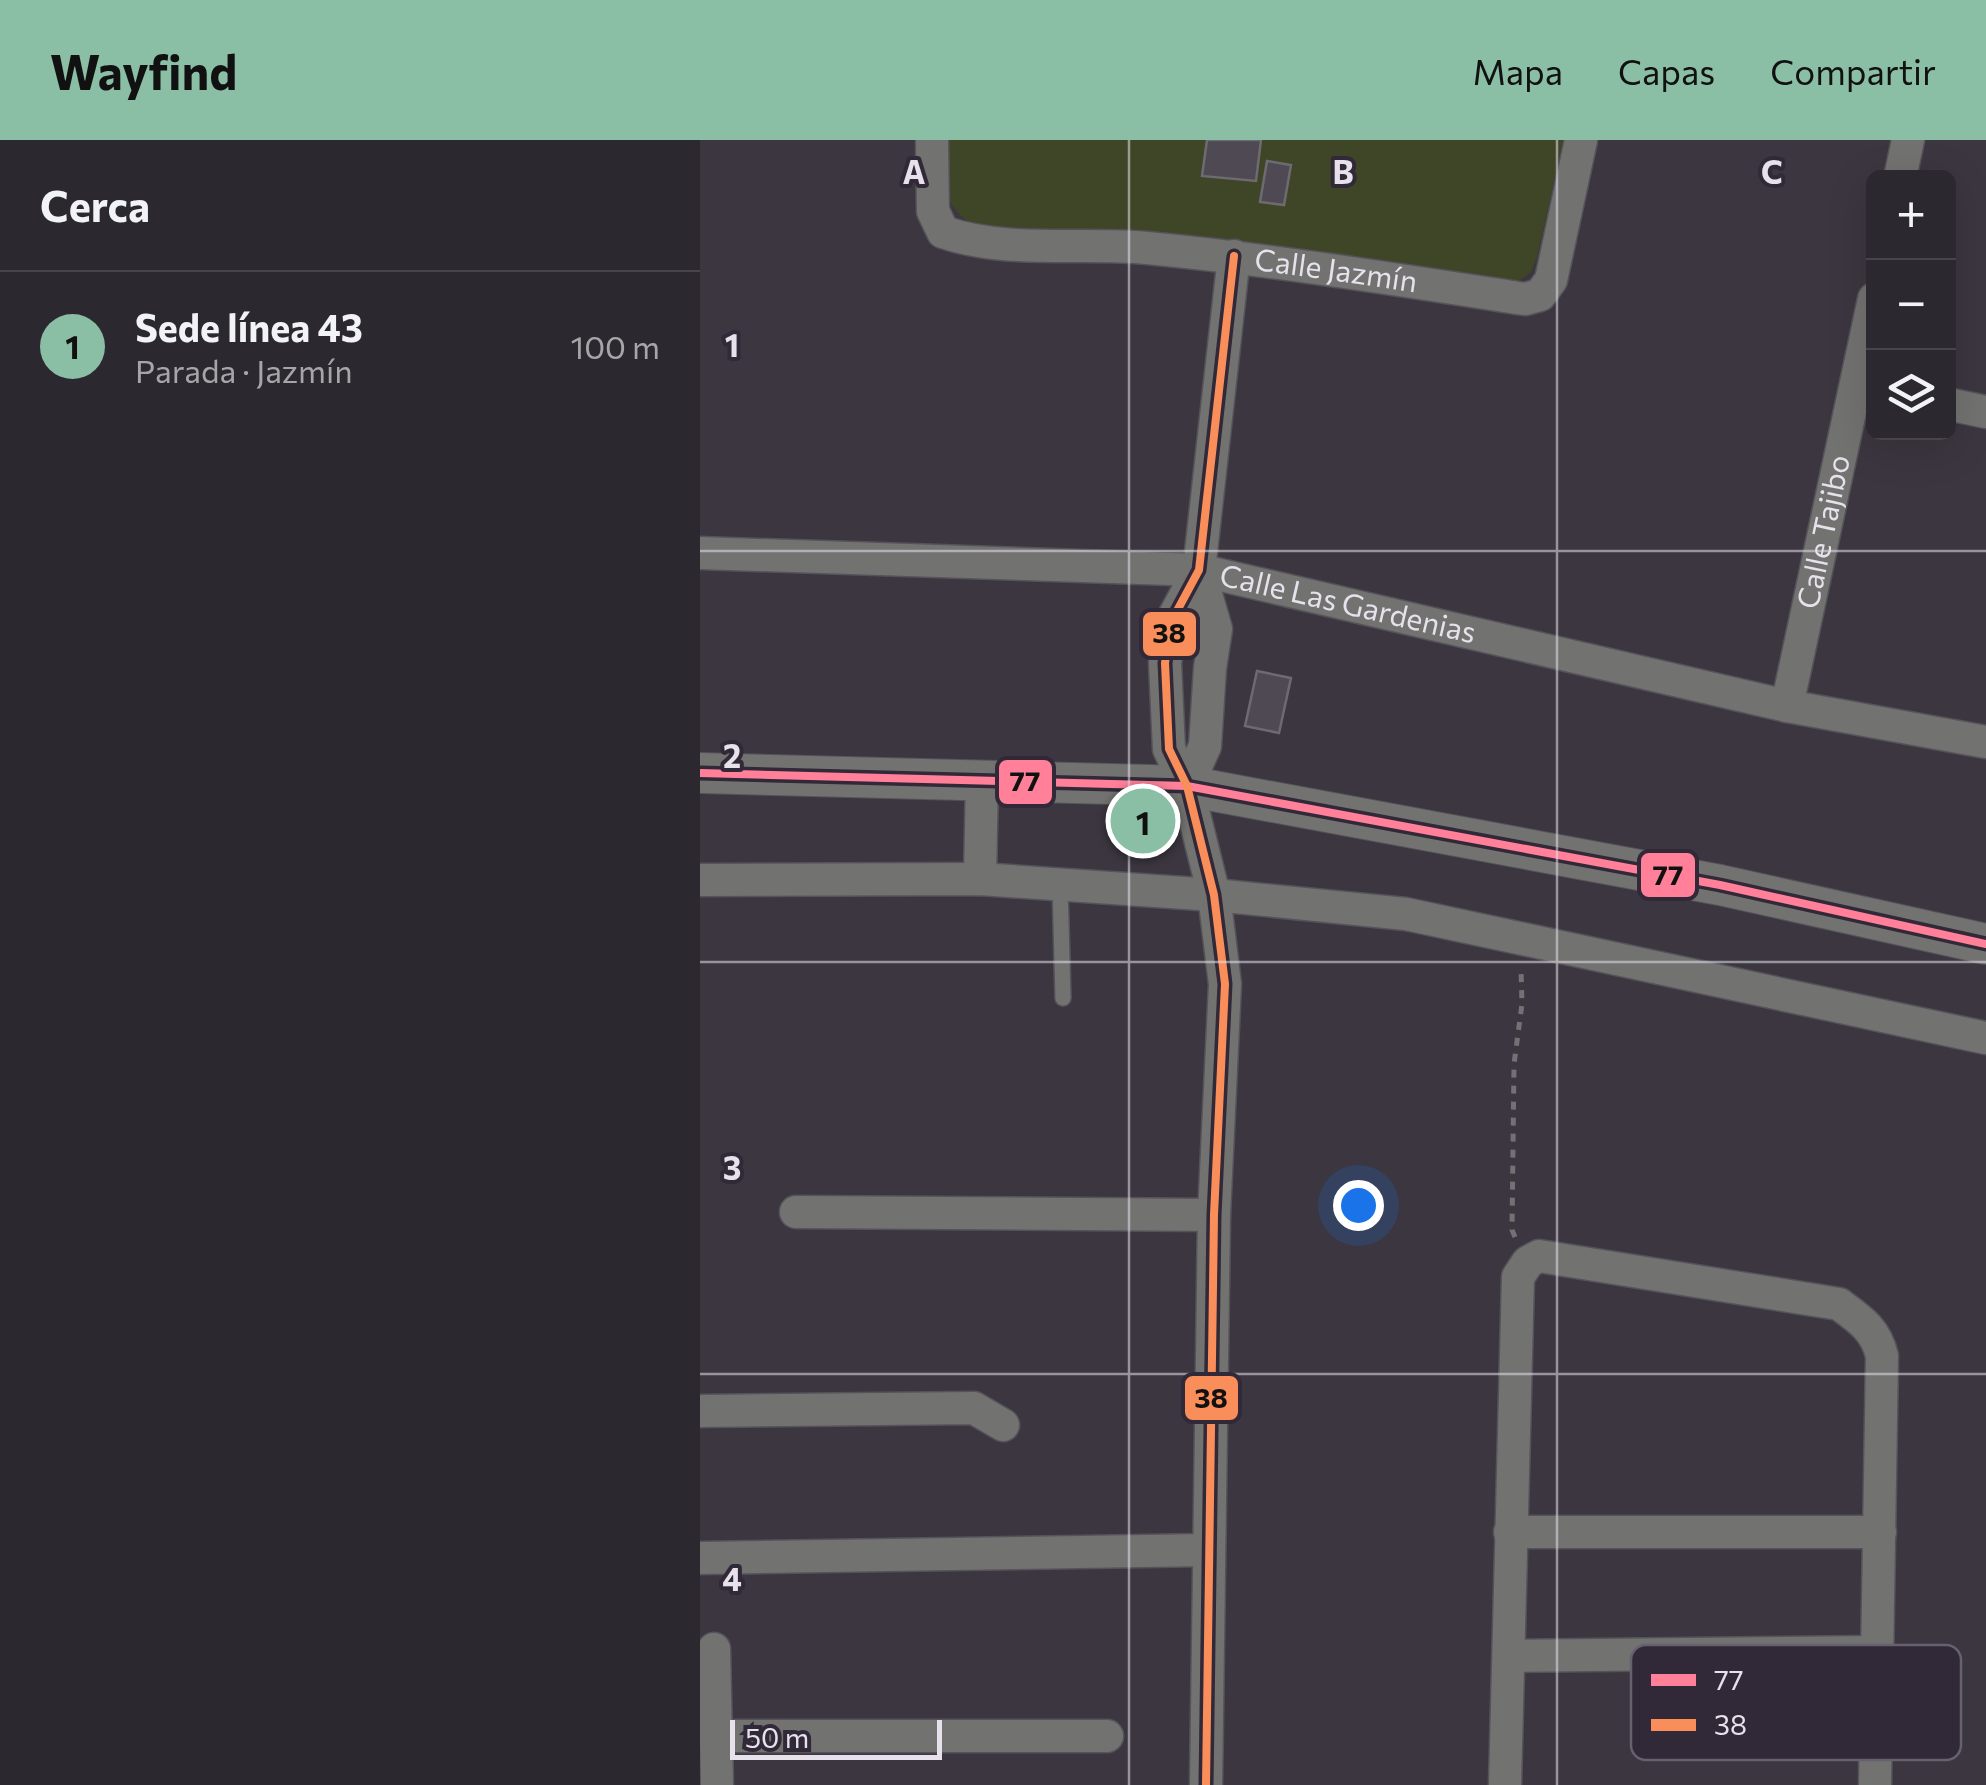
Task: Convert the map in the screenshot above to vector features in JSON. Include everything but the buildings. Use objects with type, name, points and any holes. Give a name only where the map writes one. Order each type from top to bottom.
[{"type":"street","name":"Calle Jazmín","points":[[932,140],[934,210],[943,232],[971,242],[1136,247],[1234,256],[1526,299],[1540,295],[1551,280],[1580,140]]},
{"type":"street","points":[[1902,170],[1908,140]]},
{"type":"street","points":[[1206,1785],[1214,1215],[1226,984],[1214,895],[1187,786],[1169,749],[1164,662],[1171,622],[1198,570],[1234,256]]},
{"type":"street","name":"Calle Tajibo","points":[[1786,706],[1864,386],[1868,350]]},
{"type":"street","points":[[1956,406],[1986,412]]},
{"type":"street","name":"Calle Las Gardenias","points":[[700,553],[1198,570],[1786,706],[1986,742]]},
{"type":"street","points":[[1187,786],[1205,746],[1216,629],[1198,570]]},
{"type":"street","points":[[700,773],[1187,786],[1720,884],[1986,944]]},
{"type":"street","points":[[980,879],[982,779]]},
{"type":"street","points":[[700,880],[980,879],[1214,895],[1406,914],[1986,1038]]},
{"type":"street","points":[[796,1212],[1214,1215]]},
{"type":"street","points":[[1505,1785],[1518,1277],[1528,1262],[1539,1256],[1839,1304],[1877,1336],[1882,1356],[1878,1645]]},
{"type":"street","points":[[700,1396],[700,1411],[974,1408],[1003,1425]]},
{"type":"street","points":[[1510,1532],[1880,1532]]},
{"type":"street","points":[[700,1558],[1208,1550]]},
{"type":"street","points":[[714,1648],[716,1785]]},
{"type":"street","points":[[1510,1656],[1631,1655]]},
{"type":"street","points":[[716,1736],[1107,1736]]},
{"type":"street","points":[[1875,1785],[1876,1760]]},
{"type":"lane","points":[[1060,885],[1063,998]]},
{"type":"path","points":[[1520,939],[1522,1004],[1514,1064],[1512,1230],[1528,1262]]},
{"type":"green space","points":[[948,140],[1563,140],[1537,258],[1530,273],[1517,282],[1113,233],[973,225],[949,199]]},
{"type":"transit line","name":"38","points":[[1206,1785],[1214,1215],[1225,984],[1214,895],[1187,786],[1169,749],[1165,663],[1171,622],[1199,570],[1234,256]]},
{"type":"transit line","name":"77","points":[[700,773],[1187,786],[1720,885],[1986,944]]},
{"type":"place","name":"Sede línea 43","points":[[1143,821]]}]
